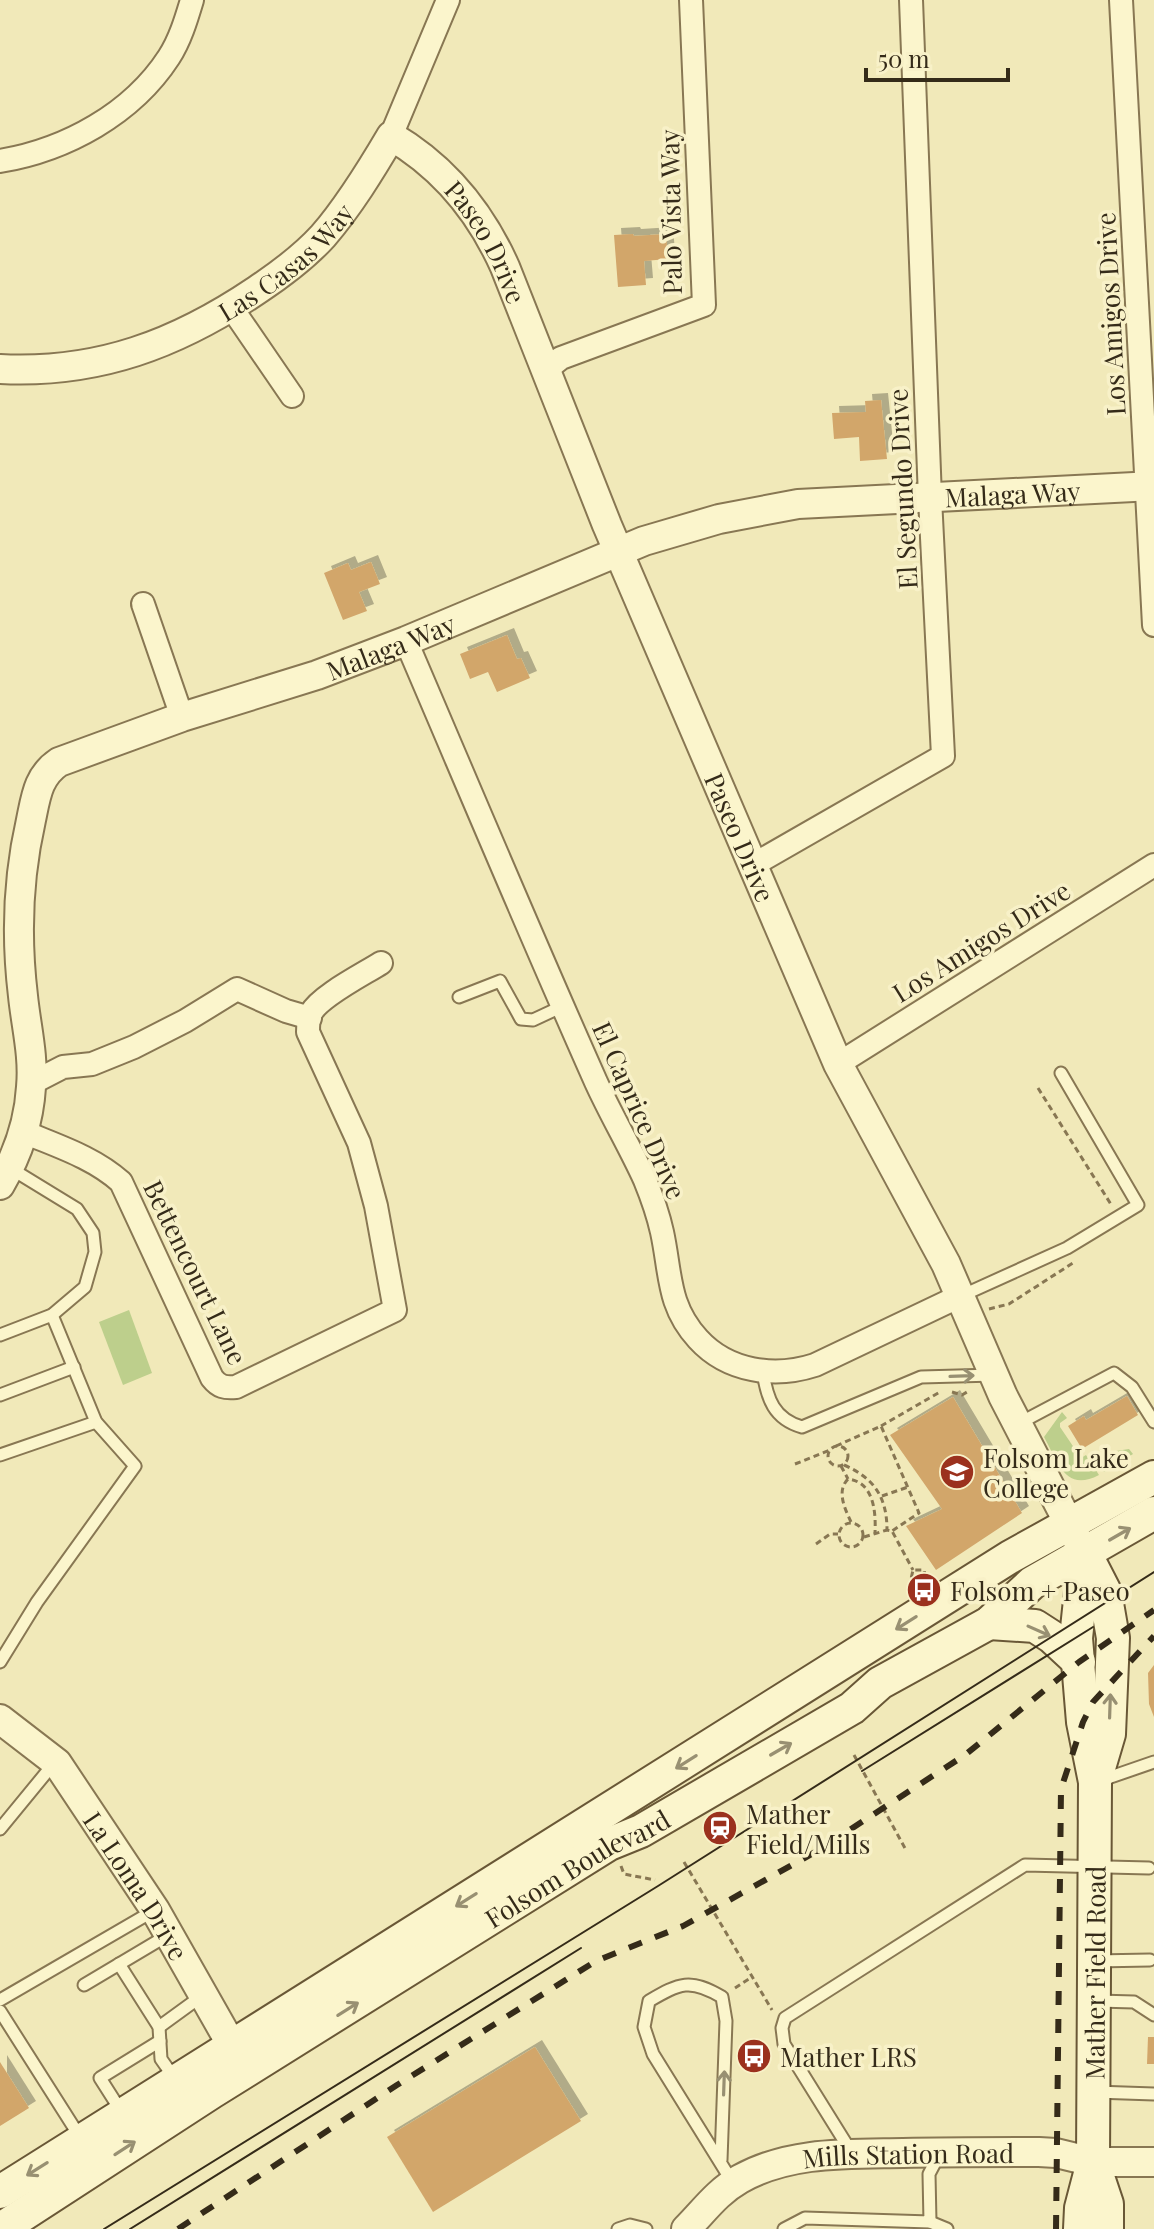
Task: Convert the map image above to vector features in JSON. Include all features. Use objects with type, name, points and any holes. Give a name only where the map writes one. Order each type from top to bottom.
[{"type":"main road","name":"Folsom Boulevard","points":[[0,2192],[177,2081],[239,2059],[609,1844],[641,1831],[852,1708],[880,1683],[989,1623],[1077,1540],[1154,1477]]},
{"type":"main road","name":"Folsom Boulevard","points":[[1,2229],[239,2059],[1010,1557],[1077,1540],[1154,1513]]},
{"type":"main road","name":"Mather Field Road","points":[[1077,1540],[1076,1638],[1083,1722],[1095,1782],[1093,2162],[1081,2208],[1080,2229]]},
{"type":"main road","name":"Mather Field Road","points":[[1077,1540],[1105,1592],[1113,1638],[1109,1734],[1095,1782]]},
{"type":"main road","points":[[989,1623],[1035,1626],[1079,1662]]},
{"type":"main road","name":"Mather Field Road","points":[[1093,2162],[1107,2204],[1107,2229]]},
{"type":"street","points":[[0,161],[57,146],[95,126],[130,102],[170,56],[192,0]]},
{"type":"street","name":"Las Casas Way","points":[[0,369],[51,368],[117,359],[184,334],[231,307],[294,264],[322,237],[391,136],[448,0]]},
{"type":"street","name":"Palo Vista Way","points":[[547,369],[561,358],[704,305],[691,0]]},
{"type":"street","name":"El Segundo Drive","points":[[753,865],[943,756],[911,0]]},
{"type":"street","name":"Los Amigos Drive","points":[[1121,0],[1151,487],[1154,625]]},
{"type":"street","name":"Paseo Drive","points":[[391,136],[427,160],[453,183],[492,236],[619,551],[838,1064],[922,1218],[960,1296],[983,1382],[1017,1424],[1077,1540]]},
{"type":"street","points":[[231,307],[292,396]]},
{"type":"street","name":"Malaga Way","points":[[5,1176],[24,1132],[32,1083],[19,930],[25,845],[39,783],[47,770],[59,762],[182,717],[317,675],[671,531],[798,504],[1151,487]]},
{"type":"street","points":[[143,604],[182,717]]},
{"type":"street","name":"El Caprice Drive","points":[[406,641],[597,1086],[655,1205],[671,1289],[680,1314],[704,1345],[726,1360],[763,1372],[790,1372],[815,1365],[960,1296]]},
{"type":"street","name":"Los Amigos Drive","points":[[838,1064],[1154,865]]},
{"type":"street","points":[[32,1083],[63,1067],[92,1064],[134,1047],[237,989],[310,1018],[318,1003],[381,963]]},
{"type":"street","name":"Bettencourt Lane","points":[[24,1132],[92,1161],[121,1182],[212,1378],[227,1388],[236,1387],[395,1310],[379,1219],[359,1143],[308,1032],[310,1018]]},
{"type":"street","name":"La Loma Drive","points":[[0,1719],[55,1762],[162,1922],[239,2059]]},
{"type":"street","name":"Mills Station Road","points":[[686,2229],[727,2172],[803,2157],[940,2152],[1056,2153],[1093,2162],[1154,2162]]},
{"type":"lane","points":[[459,997],[500,981],[521,1019],[533,1020],[563,1006]]},
{"type":"lane","points":[[960,1296],[1067,1248],[1138,1205],[1061,1073]]},
{"type":"lane","points":[[0,1335],[52,1315],[85,1287],[95,1252],[93,1233],[77,1209],[5,1176]]},
{"type":"lane","points":[[0,1662],[37,1602],[135,1466],[96,1422],[52,1315]]},
{"type":"lane","points":[[0,1395],[74,1367]]},
{"type":"lane","points":[[763,1372],[773,1409],[789,1423],[802,1427],[921,1377],[983,1382]]},
{"type":"lane","points":[[1017,1424],[1114,1373],[1132,1387],[1154,1422]]},
{"type":"lane","points":[[0,1455],[96,1422]]},
{"type":"lane","points":[[0,1829],[55,1762]]},
{"type":"lane","points":[[1095,1782],[1154,1762]]},
{"type":"lane","points":[[852,2154],[784,2044],[782,2028],[785,2018],[1025,1865],[1149,1868]]},
{"type":"lane","points":[[84,1985],[119,1964],[162,1922]]},
{"type":"lane","points":[[0,2000],[162,1922]]},
{"type":"lane","points":[[1094,1961],[1150,1960]]},
{"type":"lane","points":[[119,1964],[159,2027],[161,2059],[177,2081]]},
{"type":"lane","points":[[700,1984],[722,1997],[726,2021],[727,2172],[653,2054],[644,2027],[649,2001],[674,1987],[700,1984]]},
{"type":"lane","points":[[159,2027],[203,1995]]},
{"type":"lane","points":[[1094,2001],[1134,2002],[1154,2015]]},
{"type":"lane","points":[[0,2011],[83,2141]]},
{"type":"lane","points":[[123,2115],[100,2078],[160,2041]]},
{"type":"lane","points":[[1093,2092],[1154,2094]]},
{"type":"lane","points":[[930,2222],[929,2174],[940,2152]]},
{"type":"lane","points":[[784,2229],[805,2218],[930,2222],[947,2229]]},
{"type":"lane","points":[[618,2229],[630,2225],[646,2229]]},
{"type":"path","points":[[1038,1088],[1119,1217]]},
{"type":"path","points":[[795,1464],[881,1426],[937,1393],[945,1391],[962,1395],[983,1382]]},
{"type":"path","points":[[863,1537],[859,1525],[851,1522],[841,1527],[838,1534],[840,1541],[851,1547],[859,1544],[863,1537],[890,1531],[919,1513],[881,1426]]},
{"type":"path","points":[[836,1446],[843,1447],[847,1452],[848,1459],[843,1465]]},
{"type":"path","points":[[830,1450],[827,1456],[829,1462],[867,1477],[882,1496],[890,1531],[913,1570],[911,1579],[920,1587]]},
{"type":"path","points":[[843,1465],[848,1479]]},
{"type":"path","points":[[851,1522],[842,1496],[843,1483],[848,1479],[854,1479],[867,1489],[874,1503],[875,1533]]},
{"type":"path","points":[[882,1496],[908,1487]]},
{"type":"path","points":[[816,1544],[830,1534],[838,1534]]},
{"type":"path","points":[[913,1570],[924,1570],[927,1583]]},
{"type":"path","points":[[854,1755],[906,1850]]},
{"type":"path","points":[[684,1862],[782,2028]]},
{"type":"path","points":[[620,1863],[624,1874],[655,1880]]},
{"type":"path","points":[[722,1997],[752,1977]]},
{"type":"green space","points":[[129,1310],[152,1373],[123,1385],[99,1322]]},
{"type":"green space","points":[[1062,1412],[1067,1418],[1060,1423],[1060,1427],[1081,1458],[1086,1455],[1099,1475],[1078,1480],[1070,1477],[1059,1465],[1044,1437]]},
{"type":"green space","points":[[1129,1449],[1133,1454],[1104,1472],[1098,1463],[1116,1451]]},
{"type":"building","points":[[666,234],[668,259],[644,261],[646,285],[618,287],[614,235]]},
{"type":"building","points":[[881,400],[887,459],[860,461],[859,437],[834,439],[832,413],[866,412],[865,401]]},
{"type":"building","points":[[371,562],[380,584],[359,592],[367,611],[343,620],[324,573],[348,563],[351,570]]},
{"type":"building","points":[[507,635],[517,659],[521,658],[530,678],[497,692],[488,672],[470,679],[460,654]]},
{"type":"building","points":[[1127,1396],[1138,1415],[1082,1449],[1068,1426],[1084,1416],[1086,1420]]},
{"type":"building","name":"Folsom Lake College","points":[[953,1397],[1022,1513],[936,1570],[906,1526],[942,1509],[890,1435]]},
{"type":"building","points":[[1154,1665],[1154,1717],[1149,1704],[1148,1673]]},
{"type":"building","points":[[1148,2037],[1154,2037],[1154,2064],[1147,2064]]},
{"type":"building","points":[[535,2047],[581,2121],[433,2212],[387,2137]]},
{"type":"building","points":[[0,2062],[29,2108],[0,2126]]},
{"type":"tram line","points":[[104,2229],[658,1886],[1154,1572]]},
{"type":"tram line","points":[[862,1771],[1093,1627]]},
{"type":"tram line","points":[[130,2229],[581,1948]]},
{"type":"railway","points":[[178,2229],[397,2085],[596,1961],[683,1926],[817,1851],[965,1755],[1079,1662],[1154,1610]]},
{"type":"railway","points":[[1056,2229],[1061,1789],[1083,1722],[1093,1702],[1154,1636]]},
{"type":"place","name":"Folsom Lake College","points":[[957,1472]]},
{"type":"place","name":"Folsom + Paseo","points":[[924,1590]]},
{"type":"place","name":"Mather Field/Mills","points":[[720,1828]]},
{"type":"place","name":"Mather LRS","points":[[754,2056]]}]
